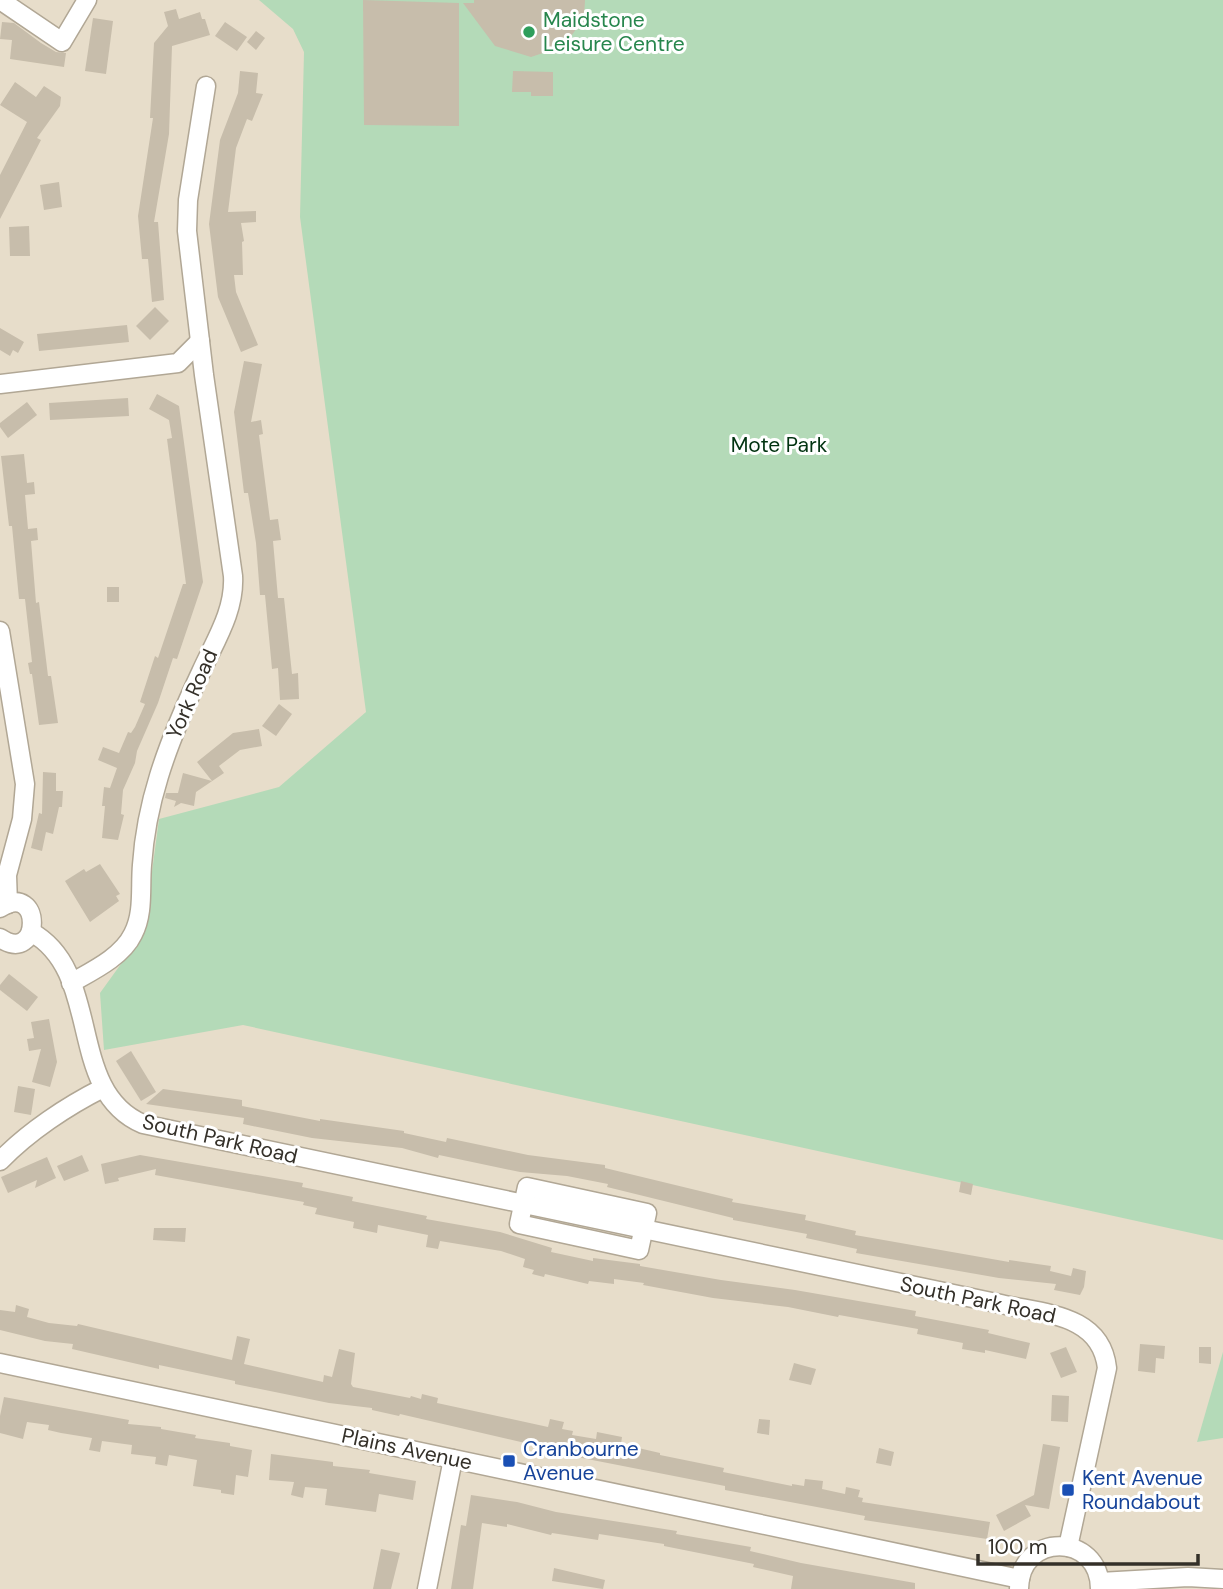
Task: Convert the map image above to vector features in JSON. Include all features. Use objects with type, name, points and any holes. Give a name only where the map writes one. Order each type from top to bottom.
[{"type":"street","points":[[0,0],[62,42],[87,0]]},
{"type":"street","name":"York Road","points":[[71,983],[113,956],[127,944],[135,930],[141,900],[149,809],[158,777],[232,598],[233,576],[204,376],[187,231],[188,200],[206,86]]},
{"type":"street","points":[[0,384],[178,363],[200,341]]},
{"type":"street","points":[[178,363],[194,374],[204,376]]},
{"type":"street","points":[[0,631],[25,784],[22,818],[7,875],[4,906],[20,904],[29,911],[33,919],[31,932],[25,939],[16,943],[0,938]]},
{"type":"street","name":"South Park Road","points":[[31,932],[51,946],[71,983],[80,1004],[103,1088],[122,1112],[143,1124],[1042,1313],[1086,1328],[1099,1341],[1107,1368],[1068,1546]]},
{"type":"street","points":[[0,1161],[23,1141],[103,1088]]},
{"type":"street","name":"Plains Avenue","points":[[0,1363],[453,1459],[1019,1584],[1024,1566],[1037,1553],[1052,1546],[1068,1546]]},
{"type":"street","points":[[426,1589],[453,1459]]},
{"type":"street","points":[[1068,1546],[1090,1559],[1096,1568],[1100,1586],[1188,1577],[1223,1579]]},
{"type":"green space","name":"Mote Park","points":[[259,0],[1223,0],[1223,1240],[243,1025],[104,1050],[100,993],[144,932],[159,819],[279,787],[366,712],[300,217],[304,52],[293,29]]},
{"type":"green space","points":[[1223,1352],[1223,1438],[1197,1442]]},
{"type":"building","points":[[363,0],[459,3],[459,126],[364,125]]},
{"type":"building","name":"Maidstone Leisure Centre","points":[[474,0],[585,0],[584,18],[564,46],[531,57],[495,46],[463,3],[474,3]]},
{"type":"building","points":[[176,9],[179,19],[200,12],[210,35],[172,46],[169,134],[154,222],[158,222],[164,300],[152,302],[148,259],[142,259],[138,216],[153,118],[150,118],[154,43],[168,26],[164,12]]},
{"type":"building","points":[[93,18],[113,21],[106,74],[85,71]]},
{"type":"building","points":[[2,22],[14,23],[56,52],[66,53],[64,67],[10,59],[12,40],[0,39]]},
{"type":"building","points":[[225,22],[247,37],[237,51],[215,36]]},
{"type":"building","points":[[256,31],[265,38],[256,50],[247,42]]},
{"type":"building","points":[[240,71],[258,73],[256,93],[263,94],[252,121],[247,119],[236,148],[228,212],[256,211],[256,222],[241,223],[244,241],[243,275],[234,275],[236,292],[258,345],[241,352],[218,297],[209,224],[220,140],[238,93]]},
{"type":"building","points":[[513,71],[553,72],[553,96],[531,96],[531,92],[512,92]]},
{"type":"building","points":[[15,82],[36,97],[44,86],[61,97],[60,106],[37,138],[41,140],[0,219],[0,175],[27,122],[0,105]]},
{"type":"building","points":[[59,182],[62,207],[44,210],[40,185]]},
{"type":"building","points":[[29,226],[30,256],[10,256],[9,227]]},
{"type":"building","points":[[155,307],[169,321],[150,340],[136,326]]},
{"type":"building","points":[[127,325],[129,342],[39,351],[37,334]]},
{"type":"building","points":[[0,328],[24,342],[18,353],[13,350],[10,356],[0,350]]},
{"type":"building","points":[[244,361],[262,364],[251,422],[261,420],[263,434],[259,435],[270,520],[278,519],[281,540],[273,541],[278,598],[284,598],[292,674],[298,673],[299,699],[280,700],[278,668],[272,669],[265,595],[260,595],[256,543],[248,493],[244,493],[234,412]]},
{"type":"building","points":[[157,394],[179,406],[203,582],[177,659],[173,658],[123,790],[121,814],[124,815],[118,840],[102,838],[104,787],[110,788],[117,768],[98,760],[103,747],[119,753],[128,732],[131,733],[135,727],[145,704],[140,702],[155,656],[158,658],[183,584],[186,584],[167,439],[172,438],[169,420],[149,409]]},
{"type":"building","points":[[128,398],[129,416],[50,420],[49,403]]},
{"type":"building","points":[[27,402],[37,415],[8,438],[0,423]]},
{"type":"building","points":[[24,454],[27,483],[34,482],[35,494],[25,495],[28,529],[37,528],[38,540],[31,541],[36,603],[39,602],[48,676],[51,676],[58,723],[39,725],[28,663],[32,662],[25,599],[19,599],[12,526],[9,526],[1,456]]},
{"type":"building","points":[[107,587],[119,587],[119,602],[107,602]]},
{"type":"building","points":[[279,704],[292,714],[276,736],[262,726]]},
{"type":"building","points":[[259,729],[262,746],[240,750],[219,766],[224,773],[196,792],[194,806],[181,803],[174,807],[176,801],[165,798],[166,793],[178,793],[183,773],[212,781],[197,762],[233,733]]},
{"type":"building","points":[[43,772],[56,773],[56,791],[63,791],[62,807],[59,807],[53,834],[46,832],[42,851],[31,848],[39,813],[42,814]]},
{"type":"building","points":[[100,864],[120,894],[116,896],[119,901],[90,922],[65,881],[84,869],[86,872]]},
{"type":"building","points":[[9,974],[38,997],[27,1011],[0,990],[0,985]]},
{"type":"building","points":[[49,1019],[57,1062],[50,1087],[32,1082],[41,1049],[29,1051],[27,1039],[34,1038],[31,1022]]},
{"type":"building","points":[[131,1051],[156,1092],[141,1101],[116,1061]]},
{"type":"building","points":[[18,1086],[35,1089],[31,1115],[14,1112]]},
{"type":"building","points":[[163,1089],[242,1100],[242,1106],[320,1121],[404,1131],[446,1142],[447,1138],[528,1155],[605,1165],[605,1168],[733,1199],[732,1202],[806,1215],[805,1220],[856,1231],[855,1235],[1009,1262],[1051,1266],[1050,1271],[1071,1276],[1073,1268],[1086,1271],[1084,1287],[1080,1295],[1054,1290],[1056,1284],[999,1278],[856,1253],[857,1249],[806,1238],[807,1234],[733,1220],[607,1187],[608,1184],[567,1176],[520,1172],[439,1155],[438,1158],[402,1148],[312,1138],[243,1124],[244,1118],[146,1104]]},
{"type":"building","points":[[82,1155],[89,1171],[64,1181],[57,1166]]},
{"type":"building","points":[[140,1155],[303,1183],[302,1187],[353,1197],[352,1201],[427,1216],[426,1219],[500,1232],[552,1248],[551,1252],[593,1261],[593,1258],[640,1264],[721,1280],[916,1311],[915,1316],[989,1330],[988,1333],[1030,1343],[1026,1359],[985,1350],[985,1353],[962,1349],[963,1343],[917,1334],[918,1329],[839,1315],[838,1317],[788,1307],[713,1298],[614,1279],[614,1284],[589,1281],[588,1284],[545,1274],[544,1277],[532,1274],[534,1270],[523,1267],[525,1259],[501,1251],[440,1241],[438,1249],[426,1247],[428,1235],[378,1225],[377,1233],[353,1228],[354,1222],[315,1214],[317,1208],[303,1205],[304,1202],[155,1175],[156,1169],[105,1184],[101,1164]]},
{"type":"building","points":[[47,1157],[56,1178],[35,1188],[37,1180],[8,1193],[1,1177]]},
{"type":"building","points":[[961,1181],[973,1184],[971,1195],[959,1192]]},
{"type":"building","points":[[154,1228],[186,1228],[185,1242],[153,1240]]},
{"type":"building","points":[[16,1305],[29,1309],[27,1317],[49,1323],[78,1324],[232,1360],[237,1336],[250,1339],[244,1364],[323,1382],[324,1375],[332,1377],[339,1349],[355,1353],[351,1384],[353,1387],[410,1398],[421,1399],[422,1394],[438,1398],[437,1403],[548,1427],[550,1419],[564,1422],[562,1429],[573,1431],[572,1435],[596,1439],[597,1432],[622,1437],[621,1444],[724,1468],[723,1472],[792,1486],[804,1486],[805,1479],[823,1481],[822,1489],[845,1494],[846,1487],[860,1490],[858,1497],[863,1498],[862,1502],[990,1522],[987,1539],[864,1520],[865,1516],[725,1490],[725,1486],[577,1457],[372,1408],[329,1403],[159,1365],[159,1369],[72,1349],[73,1344],[45,1341],[0,1330],[0,1310],[15,1312]]},
{"type":"building","points":[[1140,1344],[1165,1346],[1164,1359],[1156,1358],[1155,1373],[1138,1371]]},
{"type":"building","points":[[1066,1347],[1077,1372],[1061,1378],[1050,1353]]},
{"type":"building","points":[[1199,1347],[1211,1347],[1211,1364],[1199,1363]]},
{"type":"building","points":[[794,1363],[816,1369],[811,1385],[789,1380]]},
{"type":"building","points":[[1052,1395],[1069,1396],[1068,1422],[1051,1421]]},
{"type":"building","points":[[4,1397],[129,1420],[128,1424],[161,1427],[196,1435],[195,1438],[230,1443],[230,1446],[252,1450],[248,1477],[236,1475],[234,1495],[221,1493],[221,1490],[193,1486],[197,1460],[169,1455],[167,1466],[155,1464],[156,1457],[131,1454],[132,1445],[102,1441],[100,1452],[89,1450],[92,1438],[48,1430],[49,1425],[27,1422],[23,1439],[0,1433]]},
{"type":"building","points":[[759,1419],[770,1420],[769,1435],[757,1433]]},
{"type":"building","points":[[1043,1444],[1060,1447],[1049,1509],[1025,1505],[1031,1516],[1004,1531],[996,1515],[1034,1495]]},
{"type":"building","points":[[879,1448],[894,1452],[891,1466],[876,1463]]},
{"type":"building","points":[[271,1454],[333,1462],[333,1466],[370,1470],[369,1473],[416,1481],[413,1500],[379,1494],[376,1512],[325,1505],[327,1489],[305,1487],[303,1498],[291,1495],[294,1482],[269,1480]]},
{"type":"building","points":[[471,1495],[517,1502],[556,1512],[677,1531],[676,1534],[751,1547],[750,1551],[801,1563],[915,1583],[915,1589],[791,1589],[793,1576],[753,1567],[754,1564],[664,1544],[599,1534],[598,1540],[551,1535],[507,1524],[507,1527],[482,1523],[473,1589],[451,1589],[461,1525],[466,1526]]},
{"type":"building","points":[[381,1549],[400,1553],[391,1589],[373,1589]]},
{"type":"building","points":[[554,1568],[605,1580],[603,1589],[552,1581]]},
{"type":"place","name":"Maidstone Leisure Centre","points":[[529,32]]},
{"type":"place","name":"Cranbourne Avenue","points":[[509,1461]]},
{"type":"place","name":"Kent Avenue Roundabout","points":[[1068,1490]]}]
